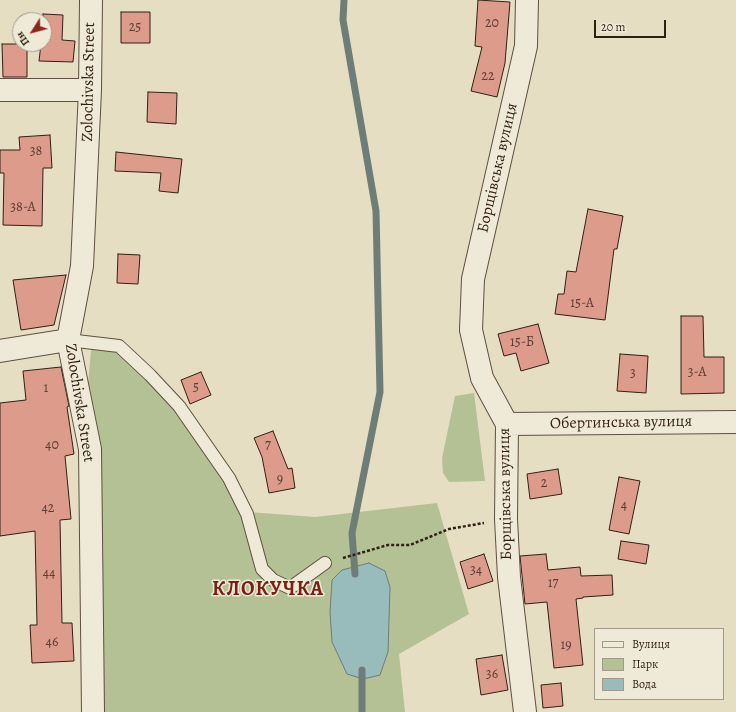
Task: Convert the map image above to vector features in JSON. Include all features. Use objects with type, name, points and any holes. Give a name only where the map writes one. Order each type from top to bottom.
[{"type":"street","name":"Zolochivska Street","points":[[91,0],[90,90],[82,266],[68,340],[90,449],[93,712]]},
{"type":"street","name":"Борщівська вулиця","points":[[525,712],[508,577],[506,519],[507,424],[482,378],[471,330],[473,278],[526,46],[527,0]]},
{"type":"street","points":[[0,90],[90,90]]},
{"type":"street","points":[[0,351],[68,340]]},
{"type":"street","name":"Обертинська вулиця","points":[[507,424],[736,422]]},
{"type":"lane","points":[[68,340],[119,346],[150,375],[178,406],[228,478],[247,514],[262,570],[273,580],[290,588],[325,563]]},
{"type":"path","points":[[325,563],[388,545],[410,545],[449,529],[506,519]]},
{"type":"green space","points":[[92,339],[122,342],[180,402],[249,512],[315,517],[437,503],[469,614],[399,654],[405,712],[90,712],[83,441]],"holes":[[[369,563],[340,656],[332,642]]]},
{"type":"green space","points":[[474,393],[485,481],[449,482],[443,473],[442,458],[455,396]]},
{"type":"water","points":[[369,563],[385,571],[390,587],[388,652],[380,675],[363,679],[347,674],[332,642],[330,612],[332,580],[342,570]]},
{"type":"building","points":[[478,0],[510,2],[505,63],[497,97],[471,91],[482,47],[475,46]]},
{"type":"building","points":[[121,12],[150,12],[150,43],[121,43]]},
{"type":"building","points":[[52,14],[63,15],[62,40],[75,41],[73,62],[39,61],[40,52],[52,52]]},
{"type":"building","points":[[2,44],[12,44],[12,52],[27,52],[27,77],[3,77]]},
{"type":"building","points":[[148,92],[177,93],[176,124],[147,122]]},
{"type":"building","points":[[50,135],[52,168],[43,168],[42,226],[3,225],[4,173],[0,173],[0,150],[20,150],[19,137]]},
{"type":"building","points":[[116,152],[182,159],[178,193],[159,191],[161,173],[115,171]]},
{"type":"building","points":[[588,209],[623,216],[617,249],[614,249],[605,320],[555,314],[558,294],[564,294],[567,271],[576,272]]},
{"type":"building","points":[[118,254],[140,255],[138,284],[117,283]]},
{"type":"building","points":[[66,275],[54,325],[21,330],[13,280]]},
{"type":"building","points":[[681,316],[703,316],[704,357],[724,357],[724,393],[681,394]]},
{"type":"building","points":[[538,324],[549,363],[521,371],[516,353],[504,356],[498,334]]},
{"type":"building","points":[[620,354],[648,356],[646,393],[617,391]]},
{"type":"building","points":[[61,367],[69,406],[67,407],[74,454],[65,456],[71,519],[60,520],[62,623],[72,623],[74,661],[32,663],[30,625],[37,625],[35,531],[0,536],[0,403],[26,400],[23,371]]},
{"type":"building","points":[[201,372],[211,395],[190,404],[181,380]]},
{"type":"building","points":[[273,431],[288,469],[292,468],[295,488],[269,493],[262,457],[254,438]]},
{"type":"building","points":[[558,469],[562,494],[530,499],[527,474]]},
{"type":"building","points":[[619,477],[640,481],[629,534],[609,530]]},
{"type":"building","points":[[621,541],[649,545],[646,564],[618,559]]},
{"type":"building","points":[[484,554],[493,581],[468,589],[460,562]]},
{"type":"building","points":[[546,554],[548,570],[580,567],[581,576],[612,575],[613,595],[583,597],[576,599],[583,665],[554,668],[547,602],[525,604],[520,556]]},
{"type":"building","points":[[502,655],[508,690],[481,695],[476,659]]},
{"type":"building","points":[[561,683],[563,706],[543,708],[541,685]]},
{"type":"waterway","points":[[344,0],[343,20],[376,211],[380,392],[352,533],[355,574]]},
{"type":"waterway","points":[[362,670],[362,712]]},
{"type":"district","name":"КЛОКУЧКА","points":[[268,590]]}]
